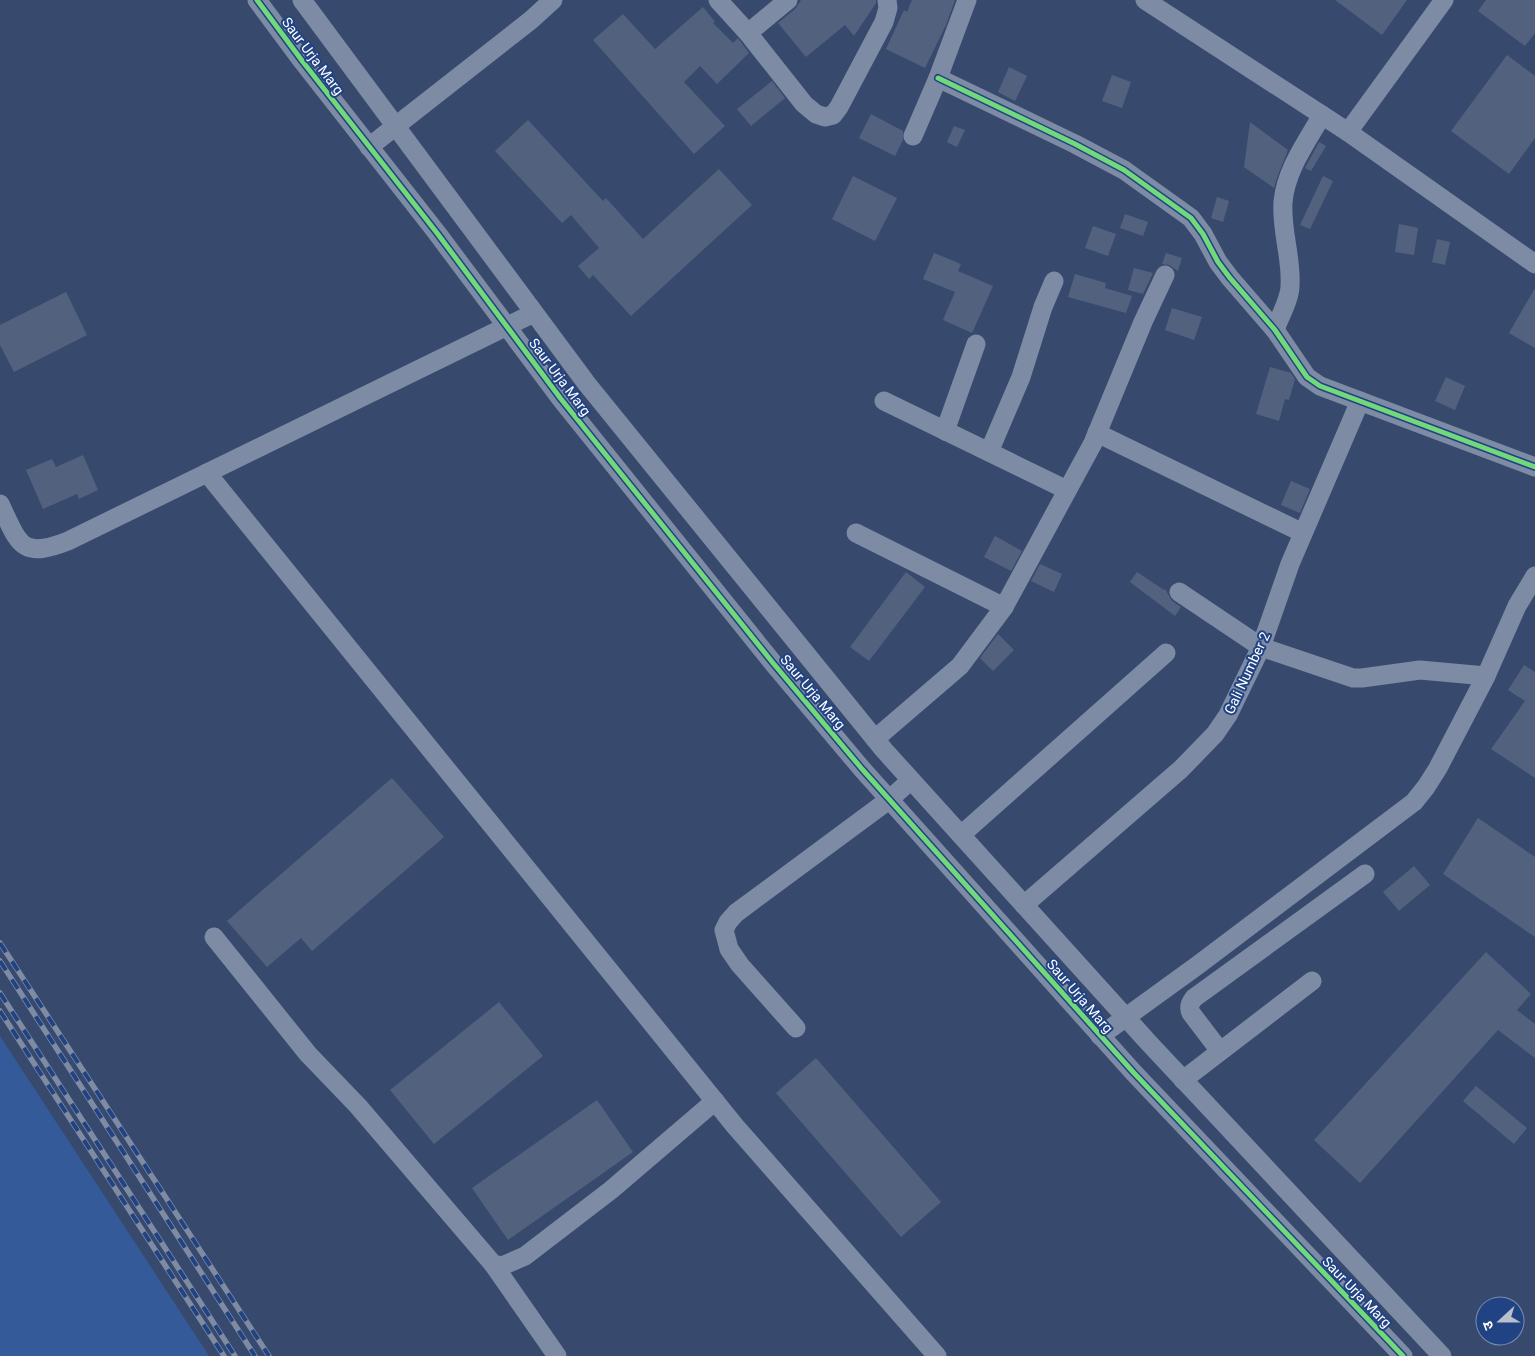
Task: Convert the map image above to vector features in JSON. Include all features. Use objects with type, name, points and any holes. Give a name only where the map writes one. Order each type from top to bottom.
[{"type":"street","name":"Saur Urja Marg","points":[[257,0],[561,399],[773,663],[890,799],[1100,1036],[1249,1196],[1403,1356]]},
{"type":"street","name":"Saur Urja Marg","points":[[302,0],[587,384],[875,739],[1126,1018],[1442,1356]]},
{"type":"street","points":[[369,147],[531,20],[553,0]]},
{"type":"street","points":[[718,0],[748,33],[804,104],[816,114],[825,117],[833,114],[839,107],[884,22],[888,8],[887,0]]},
{"type":"street","points":[[748,33],[788,0]]},
{"type":"street","points":[[913,136],[938,78],[967,0]]},
{"type":"street","points":[[1145,0],[1348,132],[1535,264]]},
{"type":"street","points":[[1348,132],[1444,0]]},
{"type":"street","points":[[938,78],[1076,144],[1124,170],[1191,218],[1203,234],[1218,262],[1275,330],[1307,377],[1326,389],[1535,468]]},
{"type":"street","points":[[1275,330],[1290,289],[1290,267],[1284,229],[1283,203],[1286,186],[1291,170],[1322,115]]},
{"type":"street","points":[[875,739],[960,666],[1004,607],[1097,433],[1143,322],[1165,276]]},
{"type":"street","points":[[989,452],[1021,377],[1043,307],[1054,281]]},
{"type":"street","points":[[0,504],[17,538],[24,546],[38,550],[50,548],[68,541],[534,313]]},
{"type":"street","points":[[945,431],[976,344]]},
{"type":"street","points":[[884,401],[1068,490]]},
{"type":"street","name":"Gali Number 2","points":[[1024,905],[1180,769],[1215,734],[1228,715],[1262,647],[1290,564],[1360,401]]},
{"type":"street","points":[[1097,433],[1303,533]]},
{"type":"street","points":[[207,473],[715,1101],[937,1356]]},
{"type":"street","points":[[856,533],[1004,607]]},
{"type":"street","points":[[1100,1036],[1414,802],[1426,788],[1438,768],[1486,676],[1517,606],[1535,576]]},
{"type":"street","points":[[1179,592],[1262,647],[1354,678],[1420,670],[1486,676]]},
{"type":"street","points":[[737,618],[760,597]]},
{"type":"street","points":[[961,835],[1166,653]]},
{"type":"street","points":[[796,1028],[740,965],[729,949],[724,930],[736,912],[890,799],[911,780]]},
{"type":"street","points":[[1220,1051],[1191,1013],[1189,1009],[1190,1003],[1202,992],[1365,874]]},
{"type":"street","points":[[214,936],[308,1054],[358,1106],[493,1264],[557,1356]]},
{"type":"street","points":[[1183,1080],[1312,981]]},
{"type":"street","points":[[493,1264],[502,1266],[525,1256],[611,1190],[715,1101]]},
{"type":"shaded area","points":[[0,1036],[209,1356],[0,1356]]},
{"type":"building","points":[[801,0],[876,0],[876,3],[854,36],[845,25],[806,57],[778,23],[795,9]]},
{"type":"building","points":[[912,0],[955,0],[946,25],[925,68],[886,49],[904,10],[907,12]]},
{"type":"building","points":[[1335,0],[1407,0],[1382,35]]},
{"type":"building","points":[[1486,0],[1535,0],[1535,33],[1525,46],[1478,11]]},
{"type":"building","points":[[703,7],[715,22],[713,23],[733,43],[738,38],[749,53],[717,84],[700,66],[684,82],[725,126],[694,154],[593,40],[623,14],[655,49]]},
{"type":"building","points":[[1507,55],[1535,76],[1535,138],[1509,174],[1451,131]]},
{"type":"building","points":[[1009,67],[1027,76],[1015,101],[998,92]]},
{"type":"building","points":[[1112,75],[1131,82],[1122,108],[1102,101]]},
{"type":"building","points":[[772,81],[785,98],[751,126],[737,109]]},
{"type":"building","points":[[871,114],[903,131],[903,140],[895,156],[859,138]]},
{"type":"building","points":[[528,120],[603,201],[606,198],[643,239],[719,169],[752,205],[631,316],[593,275],[589,279],[578,266],[599,248],[571,215],[562,223],[495,151]]},
{"type":"building","points":[[1250,122],[1288,150],[1274,188],[1244,167]]},
{"type":"building","points":[[954,126],[965,130],[957,147],[947,142]]},
{"type":"building","points":[[1319,142],[1326,146],[1311,171],[1305,168]]},
{"type":"building","points":[[853,176],[897,198],[875,241],[832,219]]},
{"type":"building","points":[[1323,176],[1333,181],[1310,229],[1300,225]]},
{"type":"building","points":[[1217,197],[1229,201],[1223,222],[1211,218]]},
{"type":"building","points":[[1125,214],[1148,222],[1143,236],[1120,228]]},
{"type":"building","points":[[1399,224],[1418,228],[1414,255],[1395,252]]},
{"type":"building","points":[[1093,226],[1116,234],[1108,256],[1085,248]]},
{"type":"building","points":[[1437,239],[1450,242],[1445,265],[1432,262]]},
{"type":"building","points":[[934,253],[961,264],[958,271],[993,286],[972,333],[943,320],[955,292],[923,279]]},
{"type":"building","points":[[1166,253],[1182,258],[1178,271],[1169,265],[1162,264]]},
{"type":"building","points":[[1134,268],[1153,273],[1143,294],[1128,290]]},
{"type":"building","points":[[1075,274],[1106,283],[1105,288],[1132,296],[1126,313],[1068,297]]},
{"type":"building","points":[[1535,288],[1535,348],[1509,333]]},
{"type":"building","points":[[66,292],[87,335],[14,372],[0,345],[0,325]]},
{"type":"building","points":[[1172,308],[1202,317],[1194,340],[1165,330]]},
{"type":"building","points":[[1270,367],[1291,373],[1295,379],[1289,400],[1285,399],[1279,421],[1256,414]]},
{"type":"building","points":[[1446,377],[1465,386],[1455,410],[1435,401]]},
{"type":"building","points":[[83,455],[98,490],[79,499],[77,494],[43,509],[26,470],[52,459],[56,467]]},
{"type":"building","points":[[1291,481],[1310,489],[1300,513],[1281,505]]},
{"type":"building","points":[[995,536],[1022,551],[1011,571],[984,557]]},
{"type":"building","points":[[1040,564],[1062,574],[1054,592],[1031,581]]},
{"type":"building","points":[[906,572],[925,587],[869,661],[850,647]]},
{"type":"building","points":[[1137,572],[1165,589],[1172,601],[1181,607],[1175,616],[1130,582]]},
{"type":"building","points":[[998,634],[1014,650],[993,671],[980,658]]},
{"type":"building","points":[[1524,665],[1535,672],[1535,778],[1491,749],[1525,701],[1508,690]]},
{"type":"building","points":[[392,778],[444,837],[312,951],[301,938],[267,967],[227,921]]},
{"type":"building","points":[[1478,818],[1535,857],[1535,937],[1443,874]]},
{"type":"building","points":[[1414,866],[1430,885],[1399,911],[1383,892]]},
{"type":"building","points":[[1486,952],[1531,994],[1517,1010],[1535,1024],[1535,1058],[1498,1030],[1360,1183],[1314,1140]]},
{"type":"building","points":[[499,1002],[543,1056],[434,1144],[390,1090]]},
{"type":"building","points":[[816,1058],[941,1202],[901,1237],[776,1093]]},
{"type":"building","points":[[1476,1086],[1527,1128],[1514,1144],[1463,1101]]},
{"type":"building","points":[[597,1100],[633,1152],[508,1240],[472,1188]]},
{"type":"railway","points":[[0,943],[269,1356]]},
{"type":"railway","points":[[0,961],[255,1356]]},
{"type":"railway","points":[[0,993],[235,1356]]},
{"type":"railway","points":[[0,1011],[224,1356]]},
{"type":"cycle path","points":[[257,0],[303,62],[437,233],[561,399],[773,663],[862,769],[1134,1073],[1403,1356]]},
{"type":"cycle path","points":[[938,78],[1075,144],[1124,170],[1191,218],[1230,278],[1275,330],[1307,377],[1320,386],[1535,467]]}]
